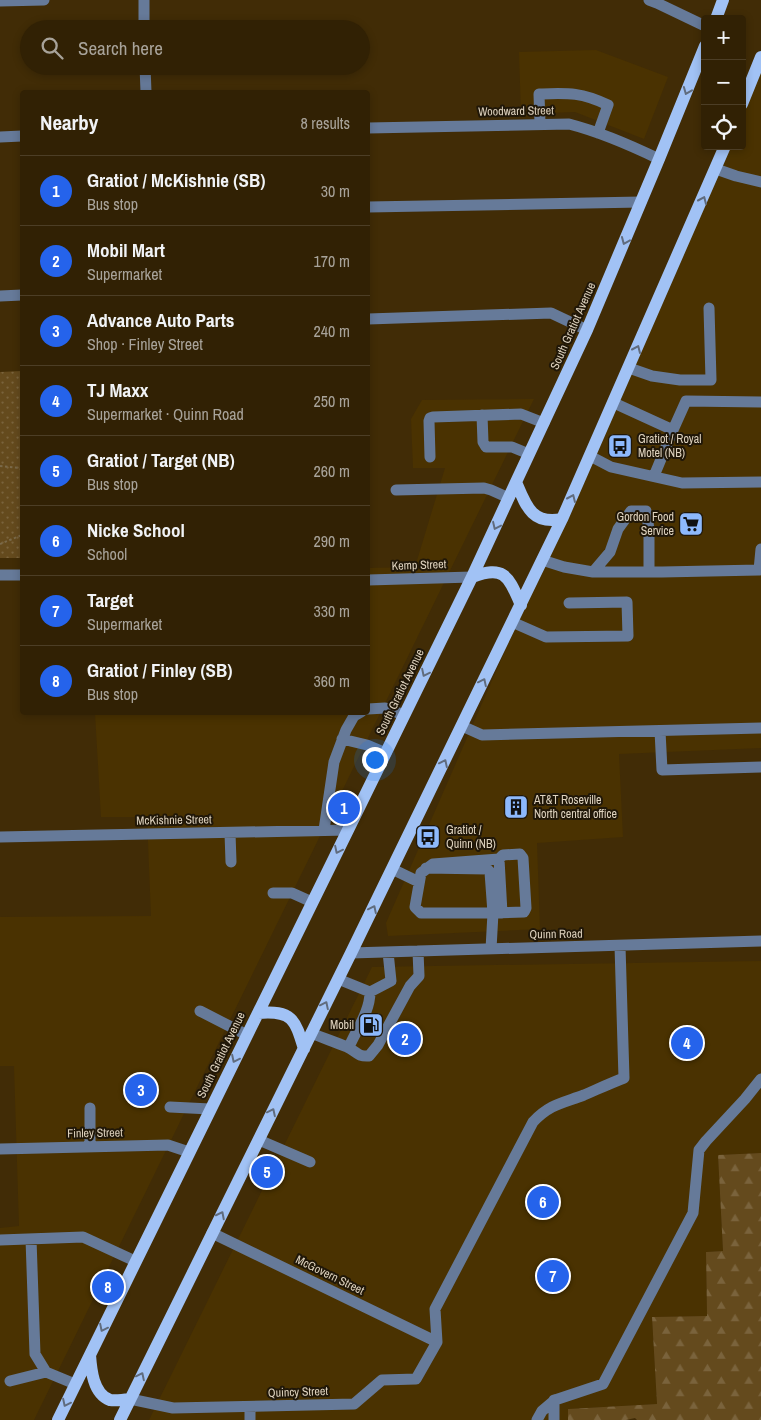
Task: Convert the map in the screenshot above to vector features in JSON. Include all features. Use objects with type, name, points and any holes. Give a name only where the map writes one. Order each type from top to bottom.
[{"type":"main road","points":[[717,15],[723,0]]},
{"type":"main road","name":"South Gratiot Avenue","points":[[58,1420],[472,578],[587,330],[701,56]]},
{"type":"main road","points":[[746,94],[761,57]]},
{"type":"main road","points":[[120,1420],[304,1049],[562,519],[723,150]]},
{"type":"main road","points":[[516,482],[524,500],[537,517],[551,521],[562,519]]},
{"type":"main road","points":[[472,578],[486,572],[496,572],[505,576],[512,584],[520,605]]},
{"type":"main road","points":[[258,1013],[272,1011],[283,1013],[292,1019],[298,1027],[304,1049]]},
{"type":"main road","points":[[90,1355],[91,1371],[101,1394],[107,1399],[116,1401],[130,1400]]},
{"type":"street","points":[[0,1],[44,0]]},
{"type":"street","points":[[144,0],[144,20]]},
{"type":"street","points":[[648,0],[701,24]]},
{"type":"street","points":[[145,75],[146,90]]},
{"type":"street","points":[[540,124],[539,94],[578,94],[608,105],[598,133]]},
{"type":"street","name":"Woodward Street","points":[[370,128],[569,124],[598,133],[659,159]]},
{"type":"street","points":[[0,137],[20,136]]},
{"type":"street","points":[[716,169],[761,182]]},
{"type":"street","points":[[370,207],[641,202]]},
{"type":"street","points":[[0,296],[20,295]]},
{"type":"street","points":[[629,368],[652,376],[680,380],[711,380],[709,308]]},
{"type":"street","points":[[370,318],[551,313],[587,330]]},
{"type":"street","points":[[654,476],[686,401],[761,402]]},
{"type":"street","points":[[614,402],[673,430]]},
{"type":"street","points":[[430,458],[430,418],[521,414],[544,423]]},
{"type":"street","points":[[482,416],[483,445],[486,448],[512,447],[529,454]]},
{"type":"street","points":[[590,456],[611,467],[682,483],[761,482]]},
{"type":"street","points":[[396,490],[484,488],[509,498]]},
{"type":"street","points":[[593,572],[610,552],[618,529],[631,510],[646,511],[649,529],[650,572]]},
{"type":"street","points":[[542,560],[564,568],[593,572],[759,570],[761,549]]},
{"type":"street","points":[[0,575],[20,574]]},
{"type":"street","name":"Kemp Street","points":[[370,580],[472,578]]},
{"type":"street","points":[[512,622],[546,637],[628,636],[627,602],[569,603]]},
{"type":"street","points":[[370,708],[386,708],[404,715]]},
{"type":"street","points":[[324,830],[334,762],[342,739],[356,715]]},
{"type":"street","points":[[462,726],[482,735],[761,728]]},
{"type":"street","points":[[660,730],[662,770],[761,767]]},
{"type":"street","points":[[342,739],[367,745],[386,754]]},
{"type":"street","name":"McKishnie Street","points":[[0,837],[348,830]]},
{"type":"street","points":[[230,833],[231,862]]},
{"type":"street","points":[[520,854],[523,858],[526,908],[524,912],[421,913],[415,907],[421,873],[433,864],[499,859],[503,855],[520,854]]},
{"type":"street","points":[[491,949],[497,913],[499,859]]},
{"type":"street","points":[[426,868],[487,869],[490,872],[497,913]]},
{"type":"street","points":[[392,869],[419,882]]},
{"type":"street","points":[[273,893],[292,893],[312,902]]},
{"type":"street","name":"Quinn Road","points":[[351,953],[761,941]]},
{"type":"street","points":[[437,1342],[435,1309],[533,1122],[541,1113],[555,1105],[624,1078],[620,946]]},
{"type":"street","points":[[311,1033],[348,1047],[356,1054],[369,1056],[410,986],[419,976],[418,951]]},
{"type":"street","points":[[388,952],[391,981]]},
{"type":"street","points":[[338,979],[370,992],[391,981],[410,986]]},
{"type":"street","points":[[348,1047],[365,1012],[370,992]]},
{"type":"street","points":[[200,1011],[247,1034]]},
{"type":"street","points":[[537,1420],[542,1411],[554,1400],[603,1384],[693,1213],[699,1150],[761,1079]]},
{"type":"street","points":[[170,1107],[210,1109]]},
{"type":"street","points":[[90,1108],[90,1146]]},
{"type":"street","points":[[259,1140],[310,1162]]},
{"type":"street","name":"Finley Street","points":[[0,1149],[168,1145],[189,1152]]},
{"type":"street","name":"McGovern Street","points":[[212,1233],[437,1342]]},
{"type":"street","points":[[0,1240],[82,1237],[135,1261]]},
{"type":"street","points":[[31,1239],[35,1354],[46,1372],[75,1384]]},
{"type":"street","name":"Quincy Street","points":[[130,1400],[173,1408],[354,1404],[382,1380],[416,1379],[437,1342]]},
{"type":"street","points":[[10,1381],[46,1372]]},
{"type":"street","points":[[554,1400],[554,1420]]},
{"type":"street","points":[[237,1407],[237,1420]]},
{"type":"street","points":[[250,1407],[250,1420]]},
{"type":"path","points":[[0,466],[20,468]]},
{"type":"path","points":[[0,544],[20,536]]},
{"type":"shaded area","points":[[596,50],[668,77],[644,139],[575,112],[521,114],[519,52]]},
{"type":"shaded area","points":[[761,66],[761,748],[619,754],[623,837],[537,843],[540,929],[388,936],[386,923],[724,150],[746,150],[746,100]]},
{"type":"shaded area","points":[[534,399],[34,1420],[0,1420],[0,1228],[19,1226],[14,1066],[0,1066],[0,917],[151,916],[147,817],[101,817],[95,715],[370,715],[370,568],[415,567],[445,468],[413,468],[411,419],[422,400]]},
{"type":"shaded area","points":[[761,961],[761,1153],[718,1155],[723,1251],[706,1252],[707,1316],[652,1317],[657,1404],[568,1409],[568,1420],[149,1420],[372,967]]},
{"type":"green space","points":[[20,371],[20,558],[0,558],[0,372]]},
{"type":"green space","points":[[761,1153],[761,1420],[637,1420],[635,1418],[626,1420],[568,1420],[568,1409],[657,1404],[652,1317],[707,1316],[706,1252],[723,1251],[718,1155]]},
{"type":"place","name":"Gratiot / Royal Motel (NB)","points":[[620,446]]},
{"type":"place","name":"Gordon Food Service","points":[[691,524]]},
{"type":"place","name":"AT&T Roseville North central office","points":[[516,807]]},
{"type":"place","name":"Gratiot / McKishnie (SB)","points":[[344,808]]},
{"type":"place","name":"Gratiot / Quinn (NB)","points":[[428,837]]},
{"type":"place","name":"Mobil","points":[[371,1025]]},
{"type":"place","name":"Mobil Mart","points":[[405,1039]]},
{"type":"place","name":"TJ Maxx","points":[[687,1043]]},
{"type":"place","name":"Advance Auto Parts","points":[[141,1090]]},
{"type":"place","name":"Gratiot / Target (NB)","points":[[267,1172]]},
{"type":"place","name":"Nicke School","points":[[543,1202]]},
{"type":"place","name":"Target","points":[[553,1276]]},
{"type":"place","name":"Gratiot / Finley (SB)","points":[[108,1287]]}]
